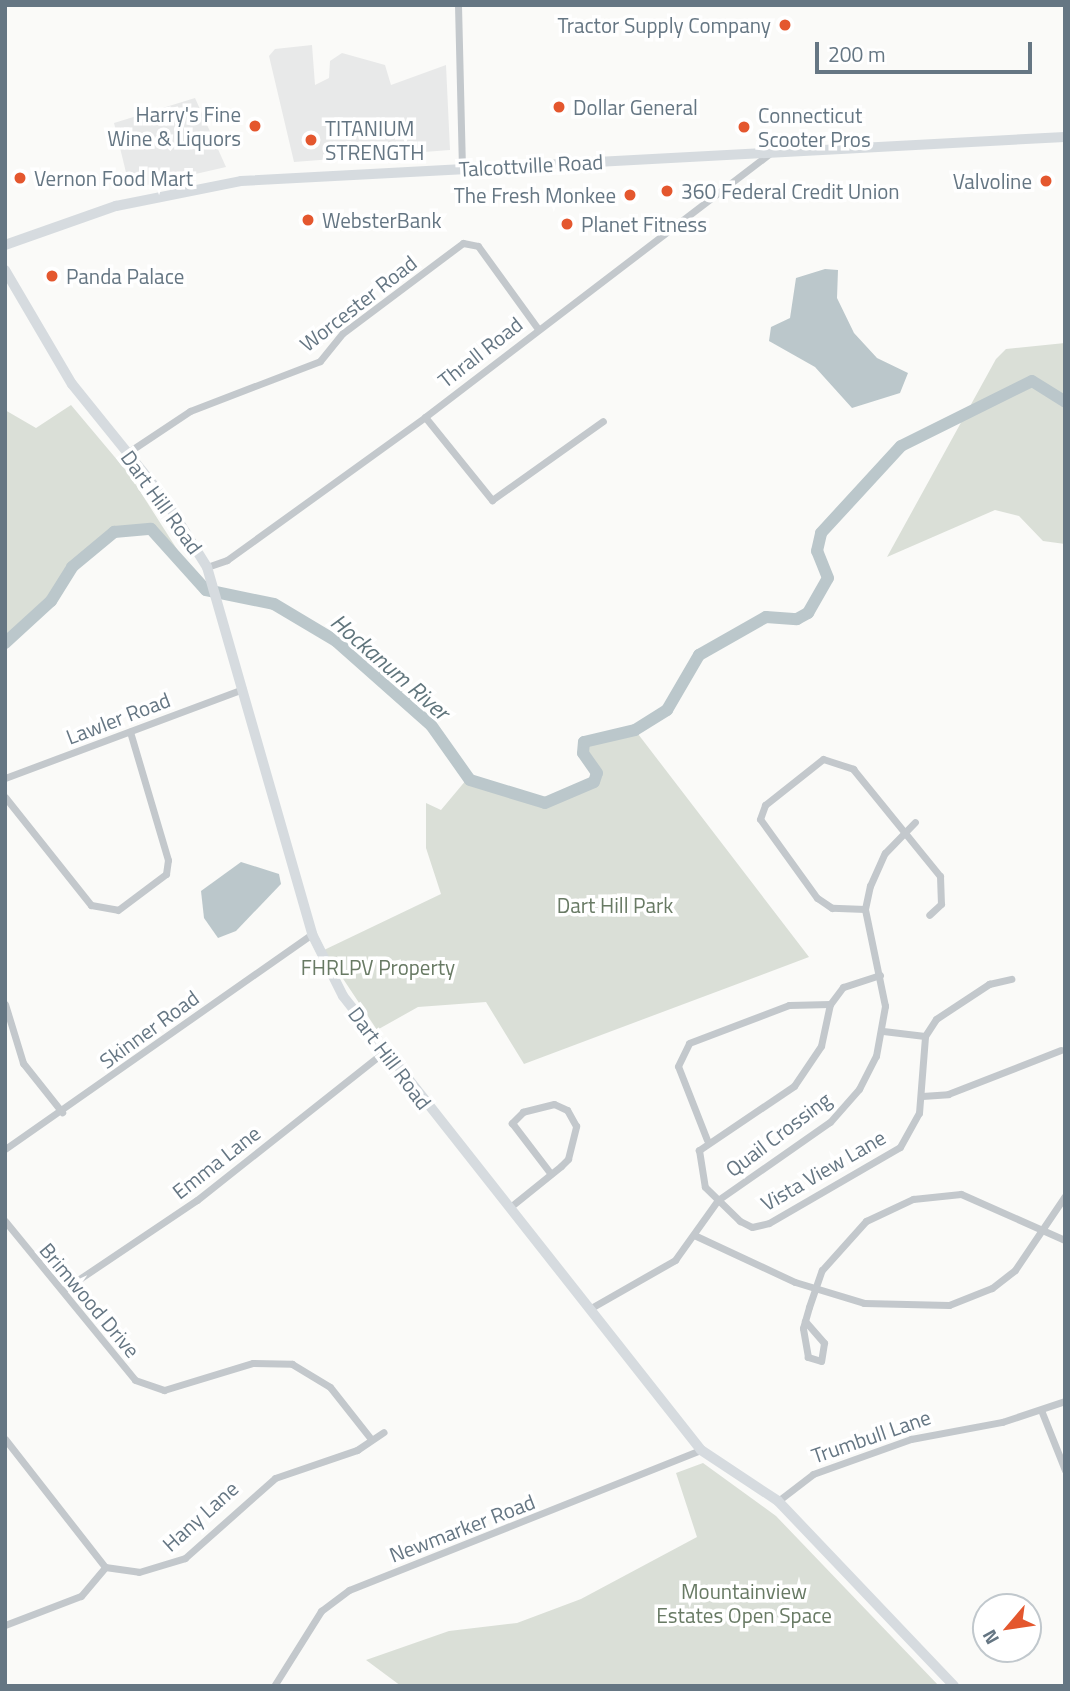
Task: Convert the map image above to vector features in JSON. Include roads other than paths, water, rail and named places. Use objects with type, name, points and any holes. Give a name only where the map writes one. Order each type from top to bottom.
[{"type":"main road","name":"Talcottville Road","points":[[5,245],[116,206],[241,181],[462,167],[769,154],[1065,137]]},
{"type":"main road","name":"Dart Hill Road","points":[[5,270],[72,384],[127,453],[207,567],[312,934],[343,996],[384,1052],[591,1308],[701,1450],[778,1501],[954,1686]]},
{"type":"street","points":[[458,5],[462,167]]},
{"type":"street","name":"Thrall Road","points":[[207,567],[227,560],[425,417],[769,154]]},
{"type":"street","name":"Worcester Road","points":[[127,453],[190,411],[320,361],[343,333],[463,243],[478,246],[538,329]]},
{"type":"street","points":[[425,417],[492,499],[603,421]]},
{"type":"street","name":"Lawler Road","points":[[5,778],[243,689]]},
{"type":"street","points":[[5,797],[91,905],[117,910],[166,874],[168,860],[130,732]]},
{"type":"street","points":[[865,909],[832,908],[817,898],[768,834],[761,819],[765,805],[823,759],[836,758],[905,831],[945,889],[929,915]]},
{"type":"street","name":"Quail Crossing","points":[[591,1308],[662,1270],[694,1236],[718,1200],[846,1106],[869,1071],[883,1031],[880,975],[865,909],[876,870],[915,822]]},
{"type":"street","name":"Skinner Road","points":[[5,1149],[62,1112],[312,934]]},
{"type":"street","points":[[707,1140],[776,1099],[810,1068],[830,1004],[843,987],[880,975]]},
{"type":"street","points":[[883,1031],[925,1036],[953,1004],[989,984],[1011,979]]},
{"type":"street","points":[[5,1004],[23,1063],[62,1112]]},
{"type":"street","points":[[718,1200],[697,1170],[707,1140],[678,1066],[689,1043],[789,1006],[830,1004]]},
{"type":"street","name":"Vista View Lane","points":[[718,1200],[752,1227],[769,1223],[900,1147],[922,1096],[925,1036]]},
{"type":"street","points":[[922,1096],[948,1094],[1061,1049]]},
{"type":"street","name":"Emma Lane","points":[[63,1290],[198,1200],[384,1052]]},
{"type":"street","points":[[509,1208],[551,1174],[568,1159],[575,1134],[573,1119],[554,1104],[523,1112],[512,1123],[551,1174]]},
{"type":"street","points":[[805,1321],[824,1343],[821,1361],[808,1357],[805,1321],[817,1288],[839,1245],[866,1221],[926,1196],[961,1194],[1040,1234],[1065,1240]]},
{"type":"street","points":[[694,1236],[817,1288],[864,1303],[949,1305],[992,1288],[1015,1270],[1065,1196]]},
{"type":"street","name":"Brimwood Drive","points":[[5,1221],[63,1290],[118,1364],[145,1387],[181,1388],[253,1363],[292,1364],[330,1387],[371,1440]]},
{"type":"street","name":"Trumbull Lane","points":[[778,1501],[813,1474],[898,1443],[1041,1410],[1065,1401]]},
{"type":"street","points":[[1041,1410],[1065,1470]]},
{"type":"street","name":"Hany Lane","points":[[105,1567],[139,1572],[172,1565],[254,1491],[384,1432]]},
{"type":"street","points":[[5,1439],[105,1567],[81,1596],[5,1625]]},
{"type":"street","name":"Newmarker Road","points":[[274,1686],[321,1611],[349,1590],[701,1450]]},
{"type":"waterway","name":"Hockanum River","points":[[5,643],[51,601],[72,567],[114,532],[151,529],[206,590],[274,604],[336,641],[431,725],[470,780],[545,803],[594,782],[597,773],[583,753],[584,742],[635,730],[667,710],[699,655],[766,617],[797,619],[808,613],[828,578],[817,551],[821,533],[901,446],[1032,381],[1065,402]]},
{"type":"place","name":"Tractor Supply Company","points":[[785,25]]},
{"type":"place","name":"Dollar General","points":[[559,107]]},
{"type":"place","name":"Harry's Fine Wine & Liquors","points":[[255,126]]},
{"type":"place","name":"Connecticut Scooter Pros","points":[[744,127]]},
{"type":"place","name":"TITANIUM STRENGTH","points":[[311,140]]},
{"type":"place","name":"Vernon Food Mart","points":[[20,178]]},
{"type":"place","name":"Valvoline","points":[[1046,181]]},
{"type":"place","name":"360 Federal Credit Union","points":[[667,191]]},
{"type":"place","name":"The Fresh Monkee","points":[[630,195]]},
{"type":"place","name":"WebsterBank","points":[[308,220]]},
{"type":"place","name":"Planet Fitness","points":[[567,224]]},
{"type":"place","name":"Panda Palace","points":[[52,276]]},
{"type":"park label","name":"Dart Hill Park","points":[[615,905]]},
{"type":"park label","name":"FHRLPV Property","points":[[378,967]]},
{"type":"park label","name":"Mountainview Estates Open Space","points":[[744,1603]]}]
